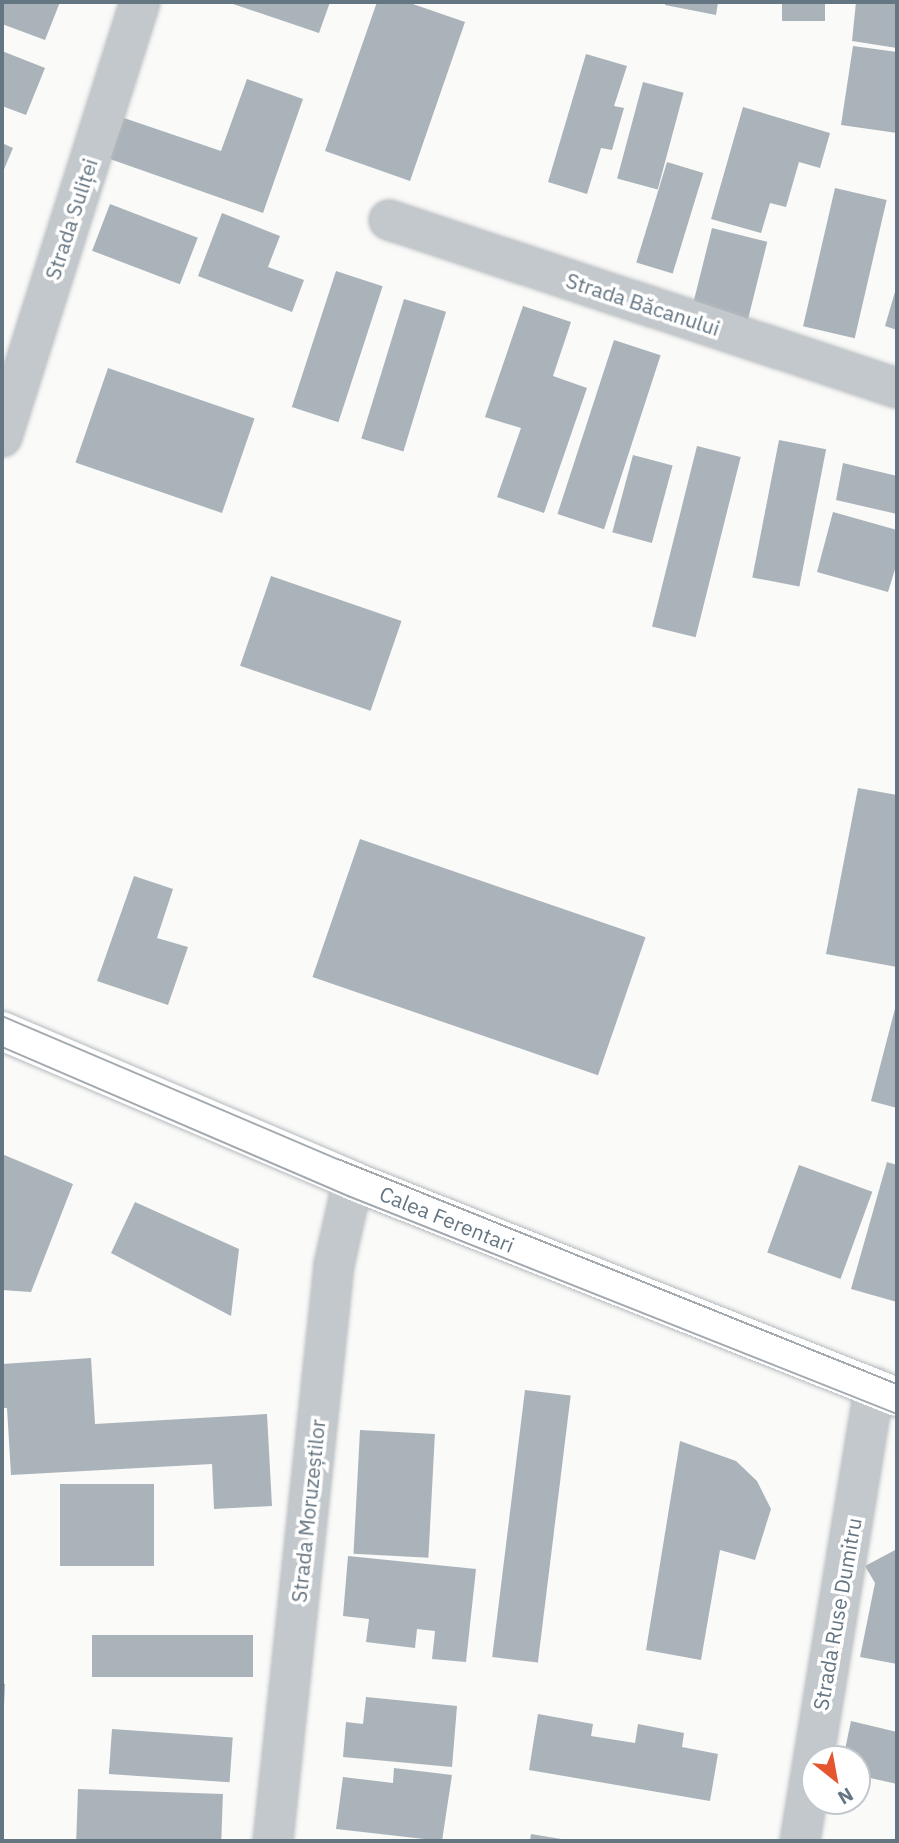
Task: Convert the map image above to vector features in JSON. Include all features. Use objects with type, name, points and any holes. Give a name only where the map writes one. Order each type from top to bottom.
[{"type":"main road","name":"Calea Ferentari","points":[[2,1031],[352,1181],[886,1392]]},
{"type":"street","name":"Strada Suliței","points":[[2,437],[140,2]]},
{"type":"street","name":"Strada Băcanului","points":[[389,220],[897,388]]},
{"type":"street","name":"Strada Moruzeștilor","points":[[273,1841],[334,1265],[352,1181]]},
{"type":"street","name":"Strada Ruse Dumitru","points":[[800,1841],[886,1392]]},
{"type":"building","points":[[2,2],[60,2],[45,40],[2,24]]},
{"type":"building","points":[[227,2],[330,2],[319,33]]},
{"type":"building","points":[[377,2],[407,2],[465,22],[410,181],[325,151]]},
{"type":"building","points":[[666,2],[718,2],[716,15],[665,5]]},
{"type":"building","points":[[782,2],[825,2],[825,21],[782,21]]},
{"type":"building","points":[[856,2],[897,2],[897,48],[852,41]]},
{"type":"building","points":[[853,46],[897,52],[897,133],[841,125]]},
{"type":"building","points":[[2,51],[45,68],[26,115],[2,106]]},
{"type":"building","points":[[586,54],[627,66],[614,106],[624,108],[612,150],[601,148],[587,194],[548,182]]},
{"type":"building","points":[[247,79],[303,99],[263,213],[110,159],[124,118],[221,151]]},
{"type":"building","points":[[643,82],[684,93],[658,189],[617,179]]},
{"type":"building","points":[[743,107],[830,133],[820,168],[799,162],[786,207],[770,203],[761,233],[711,219]]},
{"type":"building","points":[[2,143],[13,148],[2,174]]},
{"type":"building","points":[[667,162],[703,173],[673,274],[636,262]]},
{"type":"building","points":[[835,188],[887,200],[855,338],[803,326]]},
{"type":"building","points":[[110,204],[198,238],[180,284],[92,251]]},
{"type":"building","points":[[222,213],[280,236],[268,267],[304,280],[292,312],[198,276]]},
{"type":"building","points":[[712,228],[767,242],[748,319],[693,306]]},
{"type":"building","points":[[336,271],[383,286],[338,422],[292,407]]},
{"type":"building","points":[[895,292],[897,293],[897,330],[885,326]]},
{"type":"building","points":[[404,299],[446,312],[403,451],[361,439]]},
{"type":"building","points":[[523,306],[571,322],[553,376],[587,388],[544,513],[497,497],[521,428],[485,417]]},
{"type":"building","points":[[614,340],[661,355],[604,529],[557,514]]},
{"type":"building","points":[[108,368],[255,418],[222,513],[75,463]]},
{"type":"building","points":[[779,440],[826,449],[799,587],[752,577]]},
{"type":"building","points":[[697,446],[741,457],[696,637],[652,626]]},
{"type":"building","points":[[633,455],[673,466],[652,543],[612,532]]},
{"type":"building","points":[[843,463],[897,476],[897,514],[836,500]]},
{"type":"building","points":[[833,512],[897,530],[897,563],[888,592],[817,572]]},
{"type":"building","points":[[271,576],[401,621],[371,711],[240,666]]},
{"type":"building","points":[[858,788],[897,795],[897,967],[826,954]]},
{"type":"building","points":[[360,839],[646,937],[598,1075],[312,977]]},
{"type":"building","points":[[134,876],[173,889],[157,938],[188,947],[168,1005],[97,981]]},
{"type":"building","points":[[897,1005],[897,1108],[871,1101]]},
{"type":"building","points":[[2,1154],[73,1184],[31,1292],[2,1290]]},
{"type":"building","points":[[887,1162],[897,1165],[897,1302],[851,1289]]},
{"type":"building","points":[[799,1165],[872,1192],[840,1279],[767,1252]]},
{"type":"building","points":[[135,1202],[239,1249],[231,1316],[111,1253]]},
{"type":"building","points":[[91,1358],[95,1424],[267,1414],[272,1506],[214,1509],[212,1464],[11,1475],[7,1408],[2,1408],[2,1364]]},
{"type":"building","points":[[525,1390],[571,1396],[538,1663],[492,1657]]},
{"type":"building","points":[[360,1430],[435,1434],[428,1558],[354,1554]]},
{"type":"building","points":[[680,1441],[736,1461],[757,1481],[771,1509],[755,1560],[720,1550],[701,1660],[646,1650]]},
{"type":"building","points":[[60,1484],[154,1484],[154,1566],[60,1566]]},
{"type":"building","points":[[897,1549],[897,1664],[860,1657],[875,1583],[865,1566]]},
{"type":"building","points":[[348,1556],[476,1569],[466,1662],[432,1659],[435,1631],[417,1629],[415,1648],[366,1642],[369,1619],[343,1616]]},
{"type":"building","points":[[92,1635],[253,1635],[253,1677],[92,1677]]},
{"type":"building","points":[[2,1683],[5,1684],[4,1705],[2,1704]]},
{"type":"building","points":[[366,1697],[457,1706],[452,1767],[343,1757],[346,1722],[363,1724]]},
{"type":"building","points":[[538,1714],[593,1724],[591,1736],[635,1743],[638,1724],[684,1733],[682,1747],[718,1754],[710,1801],[529,1770]]},
{"type":"building","points":[[851,1721],[897,1732],[897,1784],[871,1778],[871,1745],[846,1745]]},
{"type":"building","points":[[112,1729],[233,1737],[230,1782],[109,1774]]},
{"type":"building","points":[[394,1768],[452,1775],[442,1841],[336,1829],[343,1777],[393,1783]]},
{"type":"building","points":[[78,1789],[223,1794],[221,1841],[76,1841]]},
{"type":"building","points":[[531,1834],[567,1840],[567,1841],[530,1841]]},
{"type":"tram line","points":[[2,1016],[338,1159],[897,1384]]},
{"type":"tram line","points":[[2,1047],[348,1196],[897,1414]]}]
